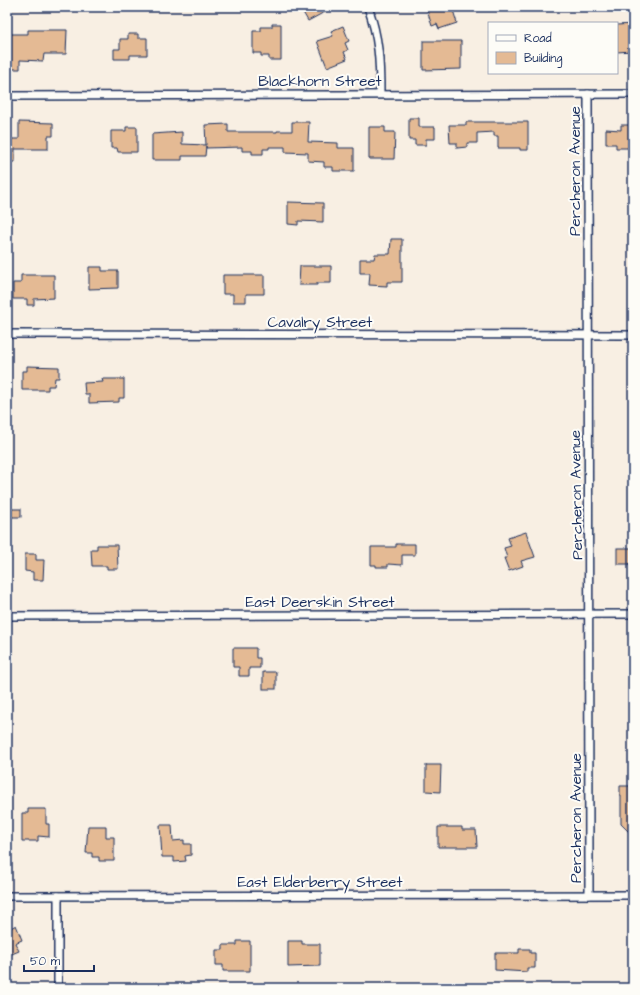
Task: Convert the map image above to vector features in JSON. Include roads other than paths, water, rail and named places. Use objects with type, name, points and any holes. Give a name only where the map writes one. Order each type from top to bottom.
[{"type":"street","points":[[368,7],[375,26],[380,55],[380,94]]},
{"type":"street","name":"Percheron Avenue","points":[[588,94],[590,614],[589,895]]},
{"type":"street","name":"Blackhorn Street","points":[[7,96],[633,94]]},
{"type":"street","name":"Cavalry Street","points":[[7,334],[633,335]]},
{"type":"street","name":"East Deerskin Street","points":[[7,616],[633,614]]},
{"type":"street","name":"East Elderberry Street","points":[[7,896],[633,895]]},
{"type":"street","points":[[58,896],[58,988]]}]
